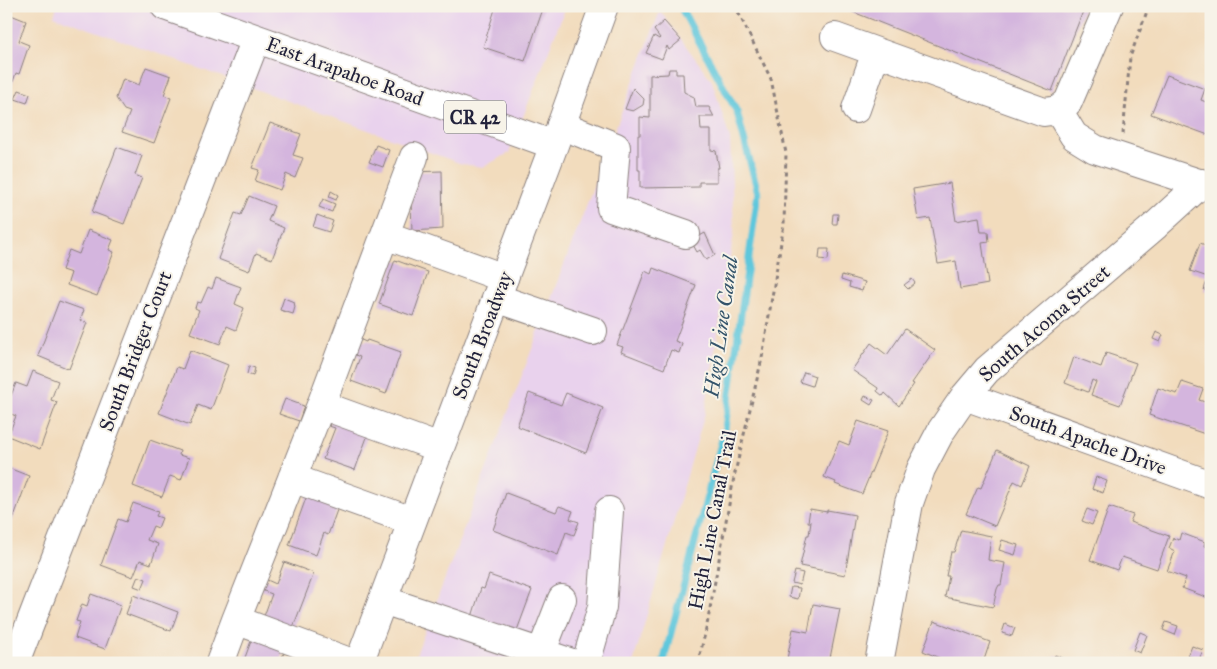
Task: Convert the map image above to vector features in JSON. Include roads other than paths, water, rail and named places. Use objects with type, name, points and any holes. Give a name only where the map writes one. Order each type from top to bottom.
[{"type":"street","name":"East Arapahoe Road","points":[[165,6],[256,39],[557,135],[616,147],[611,208],[686,234]]},
{"type":"street","name":"South Broadway","points":[[359,663],[604,6]]},
{"type":"street","points":[[835,37],[1044,112],[1058,110],[1068,102],[1109,6]]},
{"type":"street","name":"South Bridger Court","points":[[15,663],[256,39]]},
{"type":"street","points":[[856,109],[876,52]]},
{"type":"street","points":[[1058,110],[1074,136],[1095,149],[1206,185]]},
{"type":"street","points":[[220,663],[321,405],[414,157]]},
{"type":"street","name":"South Acoma Street","points":[[879,663],[909,503],[921,469],[941,431],[965,396],[987,370],[1206,185]]},
{"type":"street","points":[[384,235],[592,331]]},
{"type":"street","name":"South Apache Drive","points":[[965,396],[1211,485]]},
{"type":"street","points":[[321,405],[440,448]]},
{"type":"street","points":[[292,478],[412,521]]},
{"type":"street","points":[[586,663],[602,607],[610,511]]},
{"type":"street","points":[[541,652],[562,599]]},
{"type":"street","points":[[383,600],[572,663]]},
{"type":"street","points":[[236,620],[352,663]]},
{"type":"waterway","name":"High Line Canal","points":[[663,663],[725,428],[758,193],[737,112],[680,6]]}]
